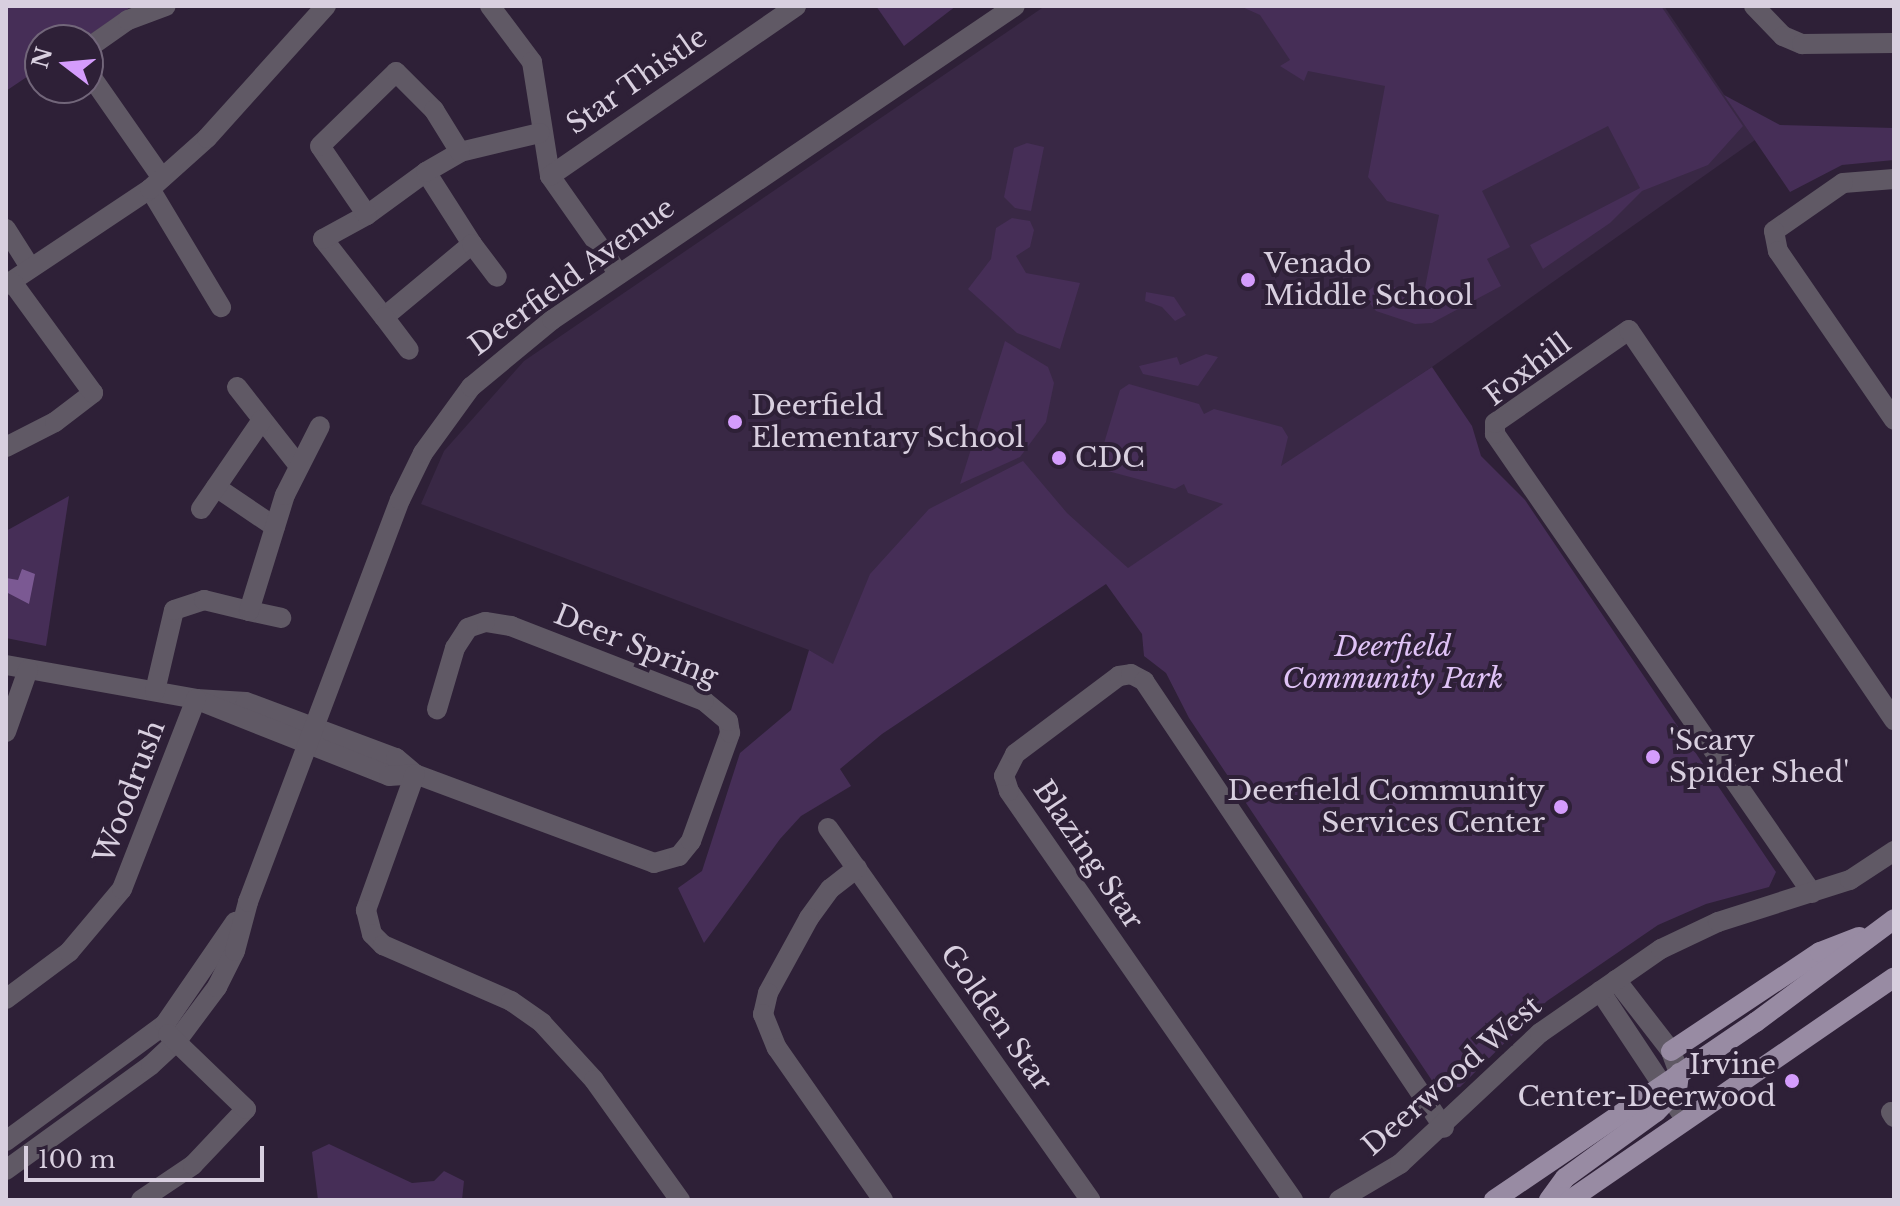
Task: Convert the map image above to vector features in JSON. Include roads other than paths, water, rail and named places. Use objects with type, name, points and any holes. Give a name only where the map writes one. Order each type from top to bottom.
[{"type":"main road","points":[[1671,1051],[1820,952],[1886,924]]},
{"type":"main road","points":[[1549,1200],[1565,1178],[1665,1092],[1679,1073],[1756,1022],[1886,924]]},
{"type":"main road","points":[[1570,1200],[1894,977]]},
{"type":"main road","points":[[1494,1200],[1665,1092]]},
{"type":"street","points":[[104,37],[128,20],[166,6]]},
{"type":"street","points":[[6,447],[55,422],[93,393],[9,284],[156,184],[207,138],[326,6]]},
{"type":"street","points":[[490,6],[532,62],[540,133],[550,176],[619,274]]},
{"type":"street","name":"Star Thistle","points":[[550,176],[796,6]]},
{"type":"street","name":"Deerfield Avenue","points":[[6,1170],[116,1095],[168,1035],[217,987],[235,951],[248,902],[400,500],[445,418],[510,351],[1015,6]]},
{"type":"street","points":[[1754,6],[1783,36],[1802,44],[1894,43]]},
{"type":"street","points":[[367,215],[320,146],[396,72],[434,110],[460,152]]},
{"type":"street","points":[[104,98],[156,184],[221,307]]},
{"type":"street","points":[[409,350],[322,241],[367,215],[426,172],[460,152],[540,133]]},
{"type":"street","points":[[426,172],[497,277]]},
{"type":"street","points":[[1894,179],[1843,183],[1774,231],[1778,251],[1894,420]]},
{"type":"street","points":[[6,229],[30,267]]},
{"type":"street","points":[[384,317],[472,244]]},
{"type":"street","name":"Foxhill","points":[[1812,893],[1495,434],[1495,423],[1629,330],[1894,720]]},
{"type":"street","points":[[237,387],[299,466]]},
{"type":"street","points":[[201,509],[262,420]]},
{"type":"street","points":[[249,611],[275,527],[299,466],[320,426]]},
{"type":"street","points":[[216,487],[275,527]]},
{"type":"street","points":[[155,691],[174,610],[204,600],[281,618]]},
{"type":"street","name":"Deer Spring","points":[[6,665],[196,699],[311,737],[396,758],[415,774],[665,863],[691,841],[730,733],[728,721],[704,701],[511,626],[485,622],[468,628],[455,648],[437,709]]},
{"type":"street","points":[[6,732],[28,670]]},
{"type":"street","name":"Blazing Star","points":[[1293,1200],[1009,791],[1004,776],[1015,754],[1119,676],[1131,674],[1144,681],[1444,1128]]},
{"type":"street","name":"Woodrush","points":[[6,999],[69,952],[122,889],[196,699]]},
{"type":"street","points":[[415,774],[366,910],[372,934],[383,945],[499,995],[542,1023],[594,1080],[680,1200]]},
{"type":"street","name":"Golden Star","points":[[828,828],[1090,1200]]},
{"type":"street","name":"Deerwood West","points":[[1339,1200],[1400,1164],[1444,1128],[1540,1033],[1661,949],[1718,922],[1850,880],[1894,851]]},
{"type":"street","points":[[857,868],[830,889],[809,918],[768,993],[763,1014],[777,1048],[883,1200]]},
{"type":"street","points":[[1608,985],[1671,1051],[1679,1073]]},
{"type":"street","points":[[1608,985],[1665,1092],[1685,1119]]},
{"type":"street","points":[[141,1200],[193,1165],[246,1109],[168,1035]]},
{"type":"street","name":"Deerfield Avenue","points":[[6,1141],[168,1035]]},
{"type":"place","name":"Venado Middle School","points":[[1248,280]]},
{"type":"place","name":"Deerfield Elementary School","points":[[735,422]]},
{"type":"place","name":"CDC","points":[[1059,458]]},
{"type":"place","name":"'Scary Spider Shed'","points":[[1653,757]]},
{"type":"place","name":"Deerfield Community Services Center","points":[[1561,807]]},
{"type":"place","name":"Irvine Center-Deerwood","points":[[1792,1081]]},
{"type":"park label","name":"Deerfield Community Park","points":[[1393,663]]}]
